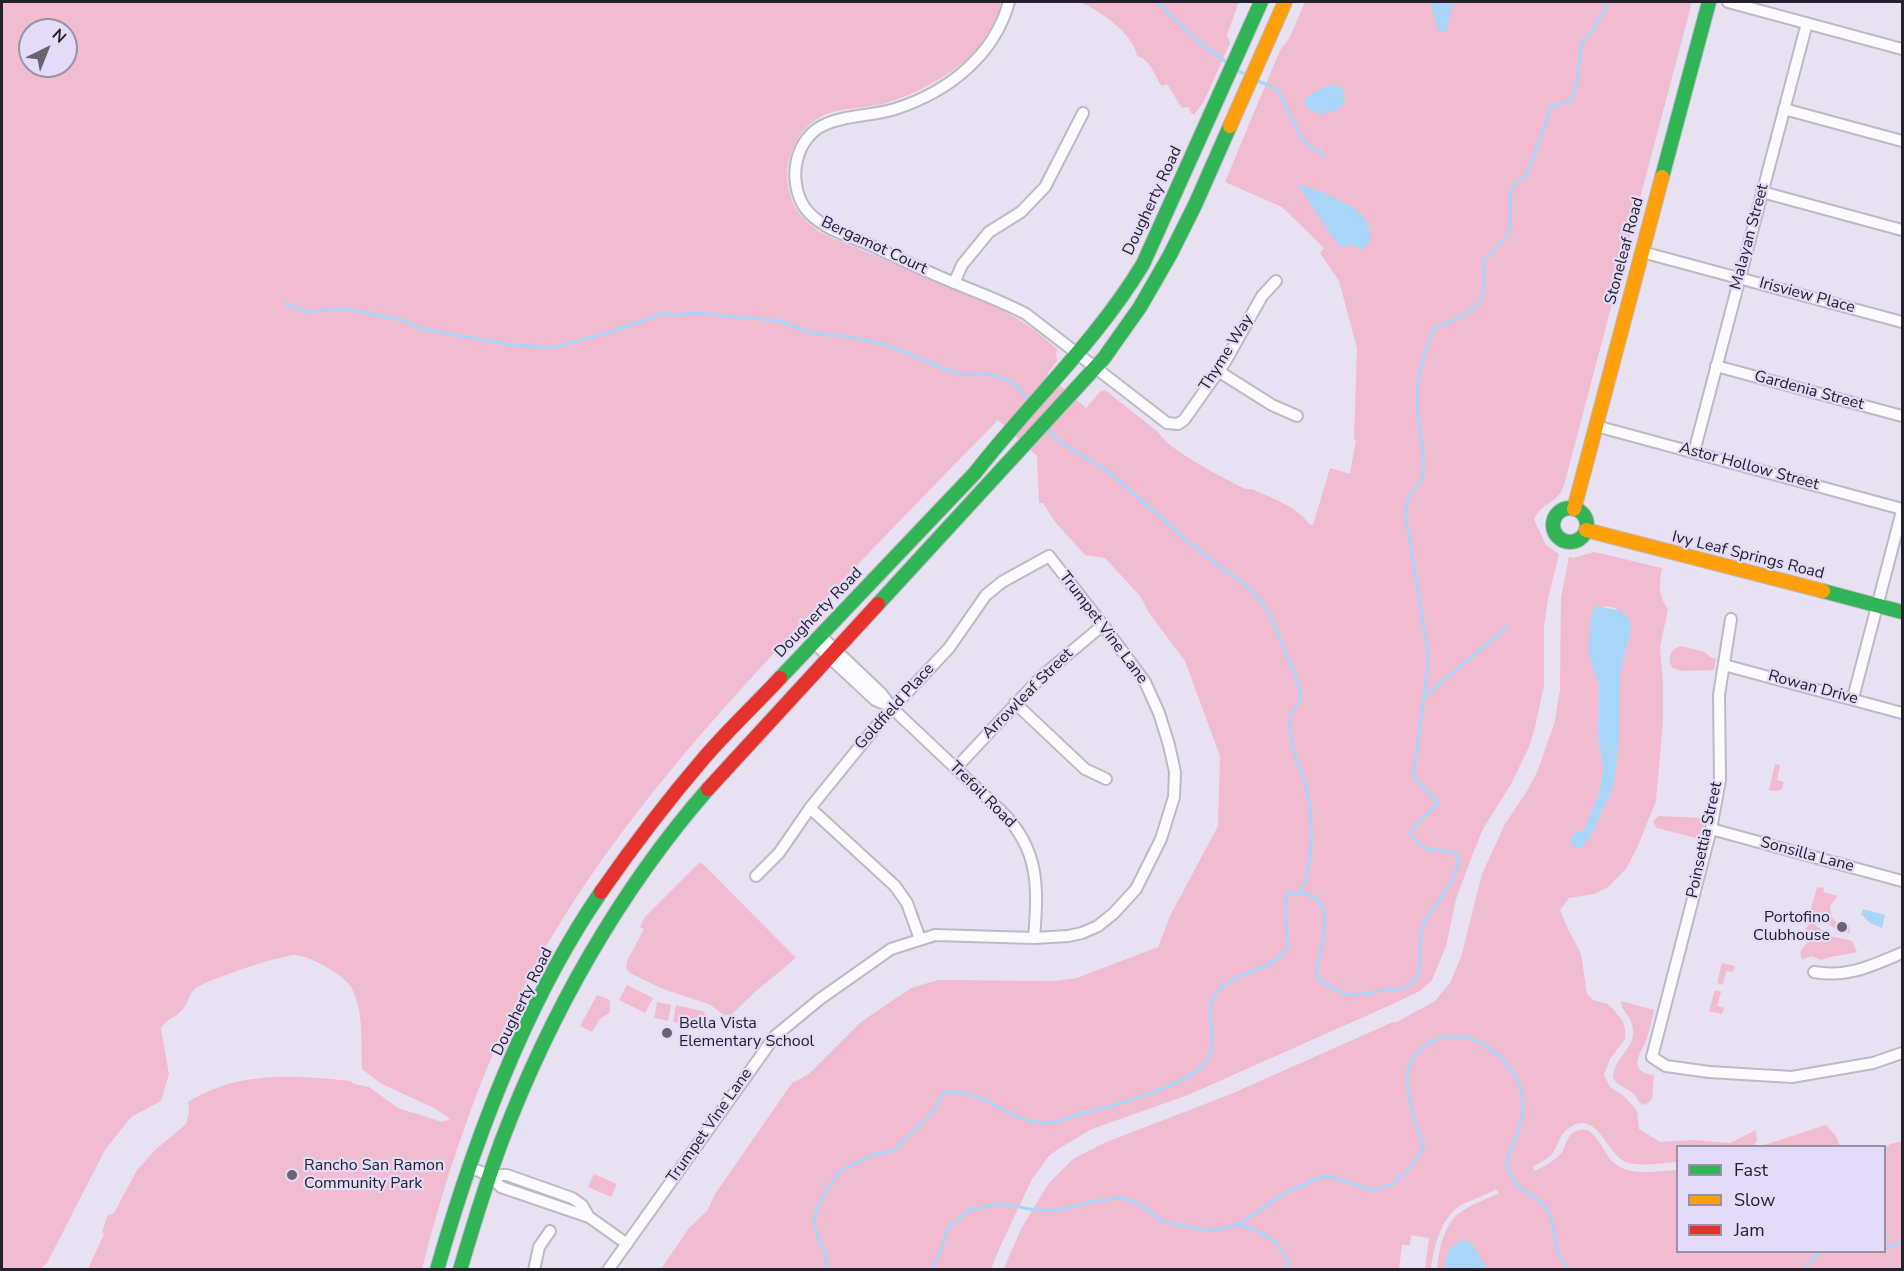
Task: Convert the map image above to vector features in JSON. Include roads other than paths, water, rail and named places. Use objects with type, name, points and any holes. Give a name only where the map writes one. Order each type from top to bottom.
[{"type":"main road","name":"Dougherty Road","points":[[437,1269],[468,1167],[544,988],[611,878],[666,803],[706,756],[975,473],[990,453],[1089,345],[1150,251],[1261,2]]},
{"type":"main road","points":[[460,1269],[482,1191],[529,1072],[578,974],[624,900],[652,859],[706,791],[1104,357],[1140,307],[1170,255],[1285,2]]},
{"type":"main road","name":"Stoneleaf Road","points":[[1574,509],[1709,2]]},
{"type":"main road","points":[[1564,509],[1574,509],[1584,517],[1586,530],[1582,537],[1574,542],[1564,541],[1556,535],[1553,525],[1556,516],[1564,509]]},
{"type":"main road","name":"Ivy Leaf Springs Road","points":[[1586,530],[1876,613],[1902,612]]},
{"type":"street","name":"Bergamot Court","points":[[1009,2],[995,38],[967,70],[936,90],[894,109],[824,124],[808,138],[795,166],[795,180],[800,198],[805,208],[825,226],[1002,301],[1026,314],[1167,423],[1178,424]]},
{"type":"street","points":[[1728,2],[1902,49]]},
{"type":"street","name":"Malayan Street","points":[[1694,452],[1807,23]]},
{"type":"street","points":[[1784,109],[1902,141]]},
{"type":"street","points":[[954,282],[962,265],[989,232],[1021,212],[1045,187],[1083,114]]},
{"type":"street","points":[[1762,192],[1902,230]]},
{"type":"street","name":"Irisview Place","points":[[1642,252],[1902,322]]},
{"type":"street","name":"Thyme Way","points":[[1178,424],[1184,420],[1218,371],[1262,296],[1276,281]]},
{"type":"street","name":"Gardenia Street","points":[[1716,366],[1902,416]]},
{"type":"street","points":[[1218,371],[1272,405],[1296,416]]},
{"type":"street","name":"Astor Hollow Street","points":[[1596,426],[1902,510]]},
{"type":"street","points":[[1853,698],[1902,510]]},
{"type":"street","name":"Trumpet Vine Lane","points":[[608,1269],[775,1036],[788,1023],[855,973],[891,949],[935,935],[1034,938],[1082,933],[1098,926],[1129,899],[1136,889],[1161,839],[1174,797],[1175,772],[1159,713],[1145,682],[1049,556]]},
{"type":"street","name":"Goldfield Place","points":[[756,876],[779,853],[810,808],[892,708],[949,648],[986,595],[1002,582],[1049,556]]},
{"type":"street","name":"Poinsettia Street","points":[[1731,619],[1719,696],[1720,780],[1710,829],[1652,1057],[1666,1066],[1709,1072],[1792,1077],[1874,1063],[1902,1053]]},
{"type":"street","name":"Arrowleaf Street","points":[[956,768],[1015,703],[1061,658],[1103,625]]},
{"type":"street","name":"Trefoil Road","points":[[817,639],[875,700],[892,708],[1010,820],[1028,847],[1034,866],[1037,895],[1034,938]]},
{"type":"street","name":"Rowan Drive","points":[[1724,665],[1902,712]]},
{"type":"street","points":[[1015,703],[1085,769],[1106,779]]},
{"type":"street","points":[[810,808],[895,886],[908,903],[920,939]]},
{"type":"street","name":"Sonsilla Lane","points":[[1710,829],[1902,880]]},
{"type":"street","points":[[1814,972],[1832,975],[1845,974],[1902,953]]},
{"type":"street","points":[[468,1167],[489,1175],[501,1187],[589,1217],[627,1244]]},
{"type":"street","points":[[534,1269],[539,1247],[550,1231]]},
{"type":"water","points":[[1430,2],[1453,2],[1447,29],[1444,32],[1438,31]]},
{"type":"water","points":[[1334,85],[1340,86],[1345,95],[1344,103],[1339,108],[1323,113],[1314,112],[1308,108],[1304,100],[1307,97],[1318,90]]},
{"type":"water","points":[[1297,186],[1333,197],[1358,211],[1370,232],[1370,241],[1367,245],[1362,250],[1350,243],[1343,249]]},
{"type":"water","points":[[1597,606],[1622,611],[1630,620],[1631,630],[1620,674],[1619,741],[1614,785],[1595,828],[1583,847],[1579,848],[1571,845],[1570,839],[1575,833],[1584,830],[1599,793],[1603,767],[1598,738],[1599,685],[1590,660],[1589,646],[1592,611]]},
{"type":"water","points":[[1863,909],[1885,915],[1882,928],[1870,923],[1861,914]]},
{"type":"water","points":[[1461,1239],[1471,1243],[1488,1269],[1444,1269],[1448,1251]]},
{"type":"waterway","points":[[1157,2],[1195,39],[1227,63]]},
{"type":"waterway","points":[[826,1270],[826,1253],[820,1244],[814,1223],[817,1208],[826,1191],[841,1170],[875,1154],[893,1151],[934,1111],[943,1093],[970,1094],[1020,1118],[1033,1122],[1050,1123],[1155,1092],[1184,1079],[1198,1069],[1209,1056],[1212,1046],[1210,1014],[1217,992],[1237,977],[1270,964],[1289,946],[1286,919],[1287,893],[1305,894],[1316,899],[1322,908],[1325,919],[1316,972],[1318,979],[1342,993],[1357,995],[1403,988],[1417,976],[1423,926],[1453,879],[1458,861],[1458,854],[1428,849],[1410,833],[1438,803],[1413,776],[1428,654],[1406,516],[1409,498],[1421,480],[1424,469],[1417,404],[1420,374],[1424,355],[1435,327],[1470,312],[1481,299],[1484,277],[1483,261],[1509,234],[1510,197],[1514,184],[1526,176],[1552,106],[1570,101],[1576,87],[1582,43],[1595,28],[1597,21],[1605,11],[1605,2]]},
{"type":"waterway","points":[[1235,69],[1248,76]]},
{"type":"waterway","points":[[1256,80],[1277,89],[1303,141],[1324,156]]},
{"type":"waterway","points":[[285,303],[307,312],[345,309],[403,320],[422,329],[507,344],[551,348],[614,331],[664,313],[673,315],[697,313],[781,321],[813,334],[846,336],[887,345],[965,375],[989,374],[1005,379],[1017,386],[1028,401]]},
{"type":"waterway","points":[[1048,429],[1063,444],[1109,472],[1190,543],[1251,590],[1268,612],[1295,673],[1301,694],[1289,719],[1294,751],[1307,791],[1311,820],[1311,850],[1301,892]]},
{"type":"waterway","points":[[1425,696],[1508,626]]},
{"type":"waterway","points":[[932,1270],[942,1248],[947,1229],[970,1209],[1003,1204],[1035,1210],[1059,1210],[1094,1201],[1121,1198],[1142,1205],[1163,1222],[1211,1231],[1239,1224],[1287,1192],[1322,1177],[1331,1177],[1372,1190],[1393,1184],[1413,1164],[1424,1147],[1408,1089],[1407,1079],[1411,1062],[1429,1043],[1444,1037],[1459,1036],[1474,1040],[1502,1058],[1519,1085],[1523,1100],[1522,1115],[1506,1162],[1515,1183],[1541,1202],[1547,1210],[1553,1225],[1556,1247],[1563,1262],[1570,1270]]},
{"type":"waterway","points":[[1239,1224],[1271,1239],[1283,1251],[1290,1270]]},
{"type":"waterway","points":[[1886,1247],[1902,1242]]},
{"type":"waterway","points":[[1802,1270],[1819,1253]]},
{"type":"place","name":"Portofino Clubhouse","points":[[1842,927]]},
{"type":"place","name":"Bella Vista Elementary School","points":[[667,1033]]},
{"type":"place","name":"Rancho San Ramon Community Park","points":[[292,1175]]}]
